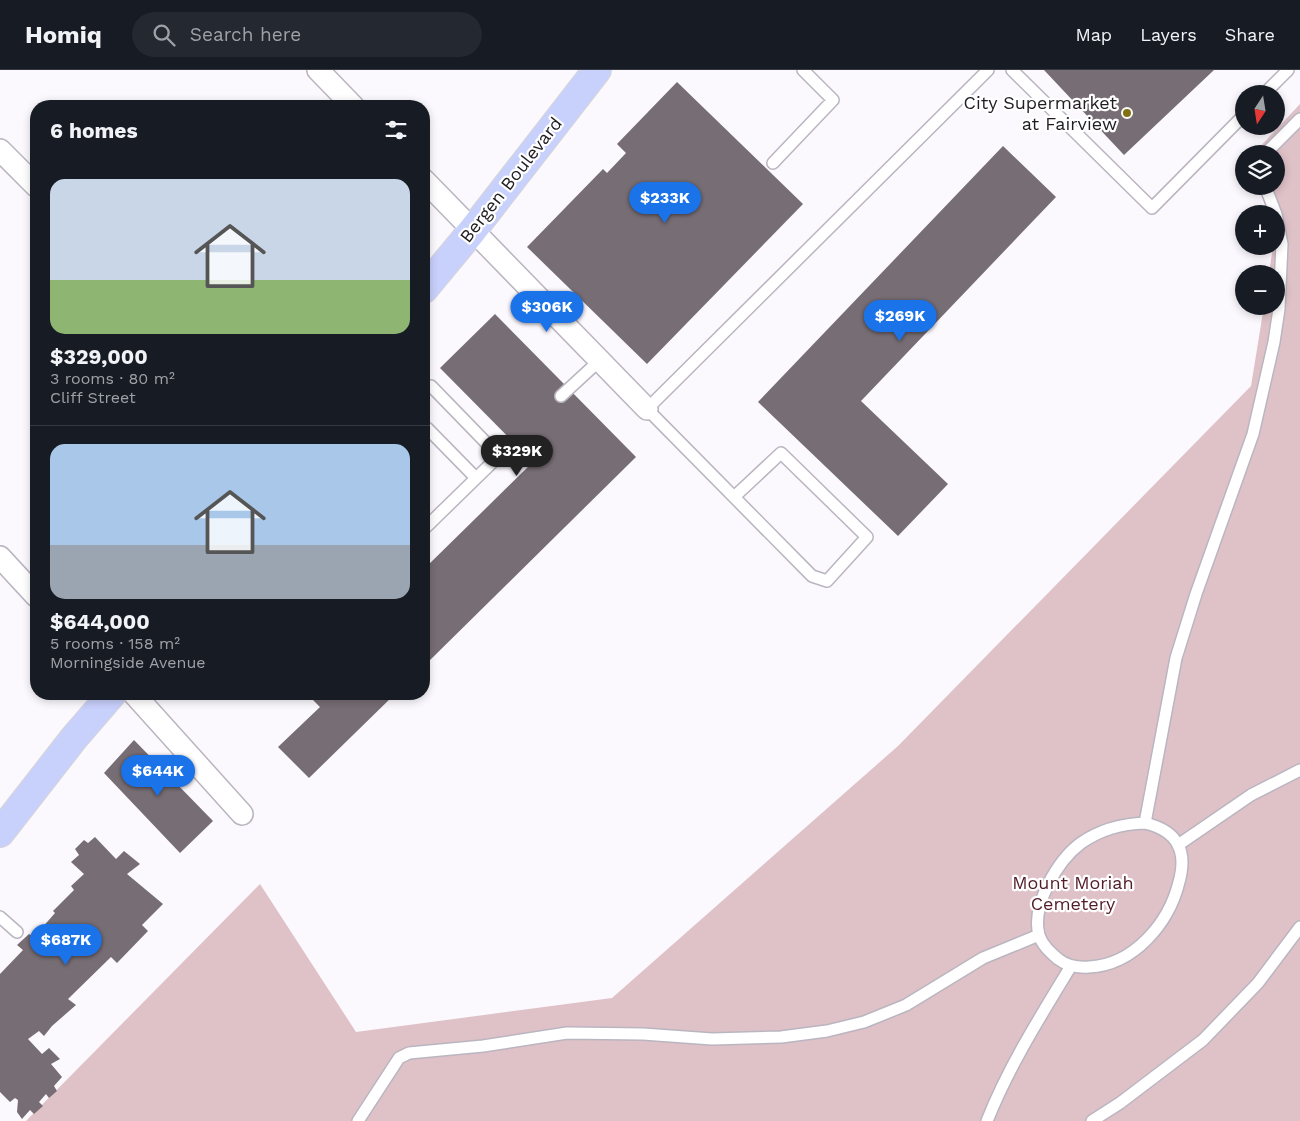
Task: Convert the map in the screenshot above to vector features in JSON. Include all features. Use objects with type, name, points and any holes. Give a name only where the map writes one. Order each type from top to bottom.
[{"type":"main road","name":"Bergen Boulevard","points":[[430,282],[472,231],[597,70]]},
{"type":"main road","points":[[0,833],[74,738],[107,700]]},
{"type":"street","points":[[318,70],[347,100]]},
{"type":"street","points":[[0,150],[30,180]]},
{"type":"street","points":[[430,186],[647,409]]},
{"type":"street","points":[[0,558],[30,590]]},
{"type":"street","points":[[139,700],[242,814]]},
{"type":"lane","points":[[773,163],[833,100],[803,70]]},
{"type":"lane","points":[[734,497],[781,453],[866,537],[827,581],[812,576],[647,409],[988,70]]},
{"type":"lane","points":[[1012,70],[1152,208],[1235,124]]},
{"type":"lane","points":[[1273,85],[1288,70]]},
{"type":"lane","points":[[1275,145],[1300,119]]},
{"type":"lane","points":[[1145,822],[1176,658],[1196,594],[1253,434],[1274,342],[1279,309],[1281,255]]},
{"type":"lane","points":[[561,396],[599,361]]},
{"type":"lane","points":[[430,523],[501,454],[431,386]]},
{"type":"lane","points":[[430,431],[476,478]]},
{"type":"lane","points":[[1178,845],[1251,795],[1300,770]]},
{"type":"lane","points":[[1145,822],[1160,827],[1178,845],[1182,870],[1176,894],[1158,927],[1135,951],[1116,961],[1096,967],[1080,968],[1064,964],[1047,950],[1039,935],[1038,918],[1046,887],[1061,863],[1081,843],[1103,830],[1124,824],[1145,822]]},
{"type":"lane","points":[[0,917],[17,932]]},
{"type":"lane","points":[[1092,1121],[1120,1103],[1203,1040],[1258,983],[1300,927]]},
{"type":"lane","points":[[358,1121],[400,1058],[409,1053],[483,1046],[566,1033],[643,1034],[712,1039],[781,1037],[827,1031],[864,1022],[906,1005],[983,958],[1039,935]]},
{"type":"lane","points":[[987,1121],[1000,1088],[1017,1056],[1071,966]]},
{"type":"green space","name":"Mount Moriah Cemetery","points":[[1300,104],[1300,1121],[26,1121],[260,884],[356,1032],[612,998],[898,746],[1251,386],[1263,315],[1285,315],[1285,265],[1270,265],[1272,255],[1285,255],[1285,205],[1266,205],[1261,195],[1285,195],[1285,145],[1261,145],[1271,135],[1285,135],[1285,120]]},
{"type":"building","name":"City Supermarket at Fairview","points":[[1044,70],[1214,70],[1124,155]]},
{"type":"building","points":[[677,82],[803,204],[647,364],[527,247],[603,169],[607,173],[626,153],[617,144]]},
{"type":"building","points":[[1003,146],[1056,197],[861,401],[948,484],[898,536],[758,402]]},
{"type":"building","points":[[495,314],[636,457],[430,660],[430,563],[533,462],[440,368]]},
{"type":"building","points":[[313,700],[389,700],[309,778],[278,747],[320,707]]},
{"type":"building","points":[[134,740],[213,821],[180,853],[104,773]]},
{"type":"building","points":[[95,837],[116,859],[124,851],[140,864],[127,874],[163,904],[142,925],[148,931],[117,963],[111,957],[68,999],[76,1005],[52,1026],[44,1036],[39,1031],[28,1039],[42,1054],[49,1048],[60,1059],[51,1064],[62,1077],[54,1086],[57,1091],[49,1098],[46,1094],[39,1102],[43,1106],[34,1114],[30,1110],[22,1119],[17,1112],[18,1100],[15,1098],[10,1102],[0,1092],[0,974],[23,950],[17,945],[29,934],[34,937],[55,913],[53,911],[74,890],[71,886],[84,874],[71,862],[79,855],[75,849],[84,840],[88,843]]},
{"type":"place","name":"City Supermarket at Fairview","points":[[1127,113]]}]
